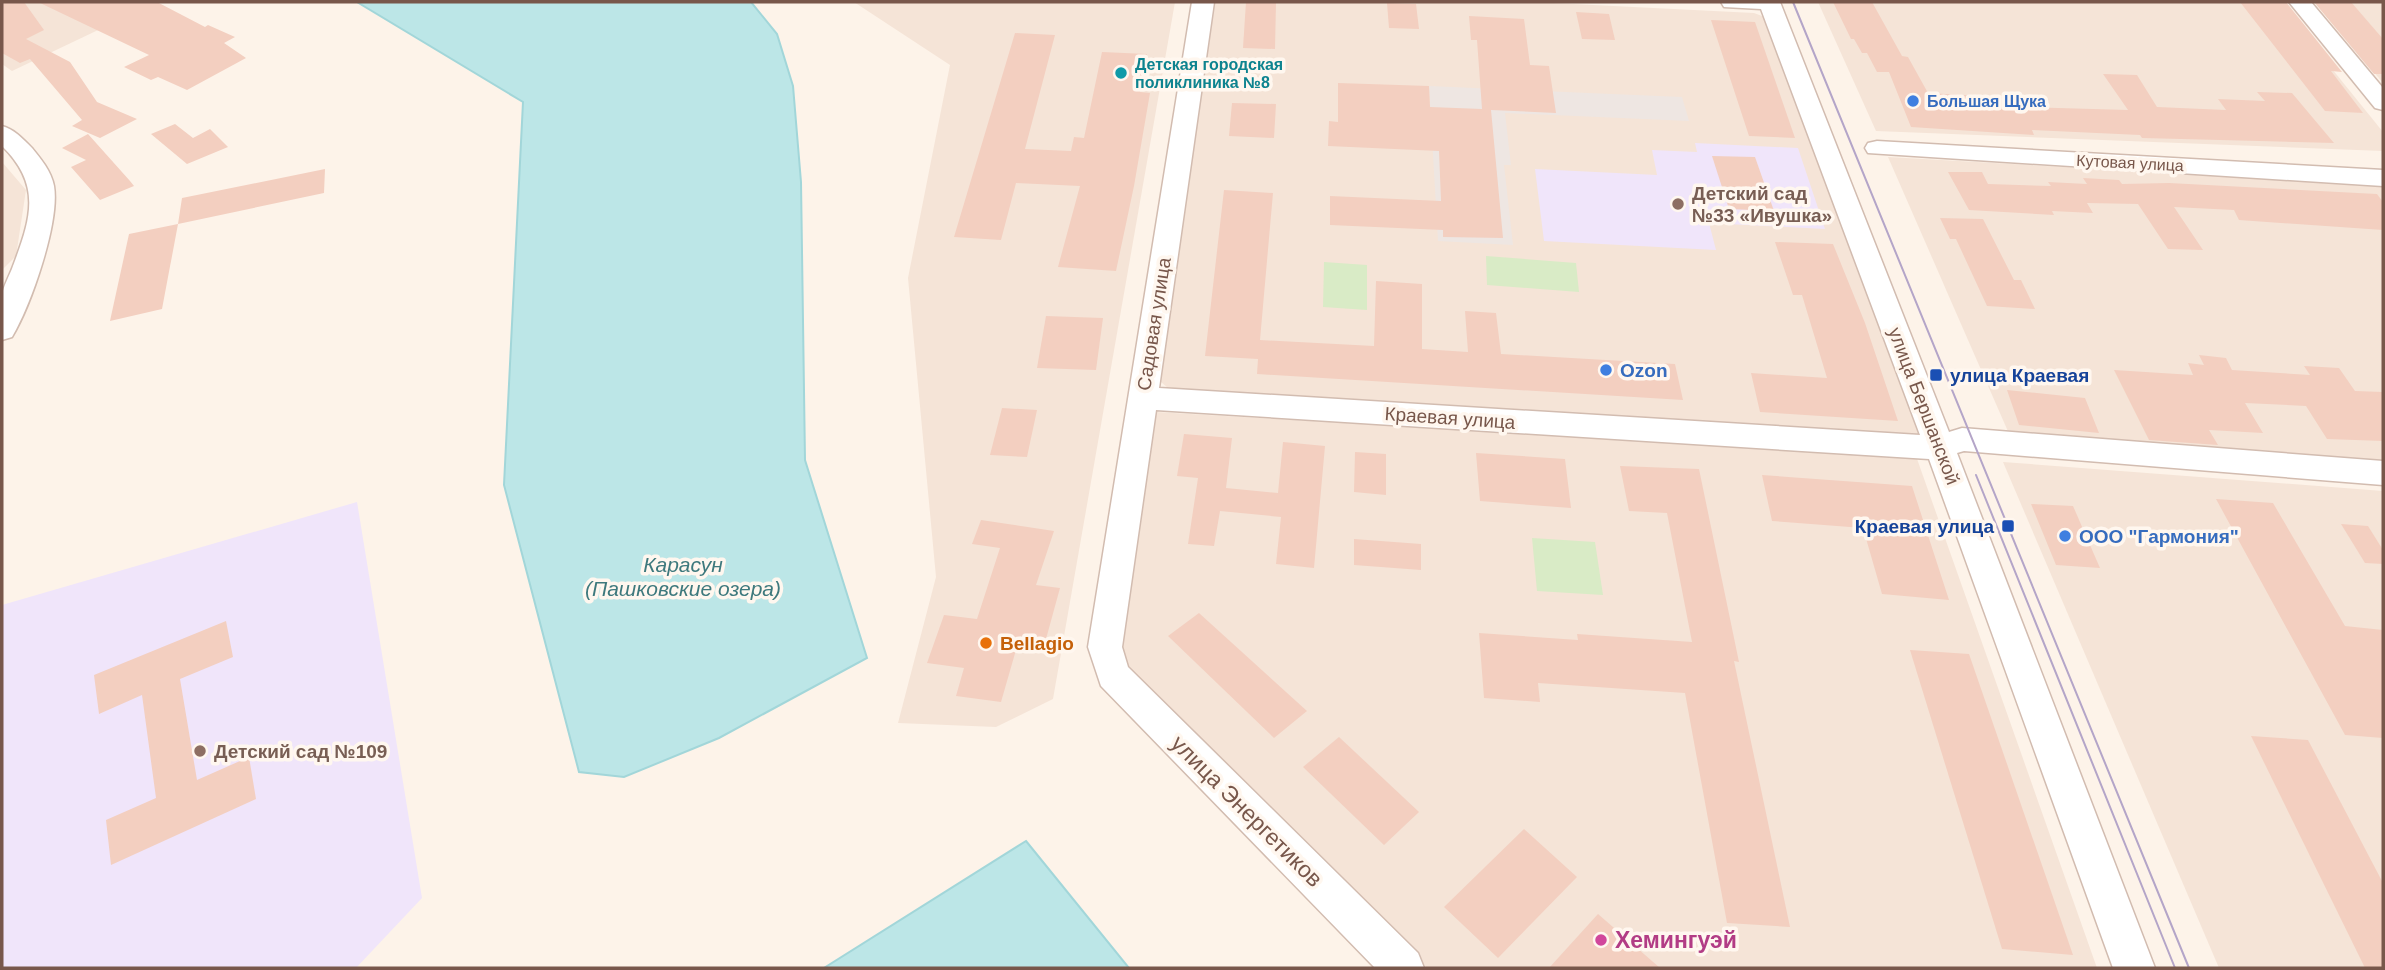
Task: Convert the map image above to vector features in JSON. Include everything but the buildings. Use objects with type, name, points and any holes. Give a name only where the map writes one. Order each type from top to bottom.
[{"type":"street","name":"Садовая улица","points":[[1105,646],[1203,2]]},
{"type":"street","points":[[1732,2],[1770,3]]},
{"type":"street","points":[[2300,2],[2383,103]]},
{"type":"street","name":"улица Бершанской","points":[[1770,3],[2134,968]]},
{"type":"street","points":[[2,132],[25,155],[41,184],[40,223],[2,330]]},
{"type":"street","name":"Кутовая улица","points":[[1877,148],[2383,178]]},
{"type":"street","points":[[2,288],[28,263]]},
{"type":"street","name":"Краевая улица","points":[[1143,398],[1940,448],[1962,439],[2383,473]]},
{"type":"street","name":"улица Энергетиков","points":[[1105,646],[1113,675],[1403,968]]},
{"type":"shaded area","points":[[2,2],[157,2],[12,71],[2,64]]},
{"type":"shaded area","points":[[854,2],[1175,2],[1053,699],[996,727],[898,723],[936,577],[908,278],[950,65]]},
{"type":"shaded area","points":[[1212,2],[1533,2],[1754,13],[1770,19],[1928,435],[1919,442],[1175,394],[1161,382]]},
{"type":"shaded area","points":[[1818,2],[2278,2],[2383,132],[2383,151],[1876,131]]},
{"type":"shaded area","points":[[2316,2],[2383,2],[2383,83]]},
{"type":"shaded area","points":[[1429,86],[1682,97],[1689,121],[1505,113],[1511,165],[1504,165],[1513,245],[1438,241]]},
{"type":"shaded area","name":"Детский сад №33 «Ивушка»","points":[[1695,143],[1798,148],[1825,229],[1709,223],[1716,250],[1544,241],[1535,169],[1657,175],[1652,150],[1697,152]]},
{"type":"shaded area","points":[[1888,157],[2383,185],[2383,462],[2010,436]]},
{"type":"shaded area","points":[[2,162],[26,190],[16,256],[2,270]]},
{"type":"shaded area","points":[[1156,412],[1916,456],[2097,968],[1427,968],[1128,674],[1116,655]]},
{"type":"shaded area","points":[[2003,462],[2383,491],[2383,968],[2219,968]]},
{"type":"shaded area","name":"Детский сад №109","points":[[357,502],[422,898],[356,968],[2,968],[2,605]]},
{"type":"green space","points":[[1486,256],[1576,263],[1579,292],[1487,285]]},
{"type":"green space","points":[[1324,262],[1367,265],[1367,310],[1323,307]]},
{"type":"green space","points":[[1532,538],[1595,542],[1603,595],[1537,591]]},
{"type":"water","name":"Карасун (Пашковские озера)","points":[[357,2],[751,2],[777,34],[793,86],[801,182],[805,460],[867,658],[719,738],[624,777],[579,772],[504,485],[523,102]]},
{"type":"water","points":[[1026,841],[1129,968],[824,968]]},
{"type":"tram line","points":[[1793,2],[2189,968]]},
{"type":"tram line","points":[[1976,475],[2175,968]]},
{"type":"place","name":"Детская городская поликлиника №8","points":[[1121,73]]},
{"type":"place","name":"Большая Щука","points":[[1913,101]]},
{"type":"place","name":"Детский сад №33 «Ивушка»","points":[[1678,204]]},
{"type":"place","name":"Ozon","points":[[1606,370]]},
{"type":"place","name":"улица Краевая","points":[[1936,375]]},
{"type":"place","name":"Краевая улица","points":[[2008,526]]},
{"type":"place","name":"ООО \"Гармония\"","points":[[2065,536]]},
{"type":"place","name":"Bellagio","points":[[986,643]]},
{"type":"place","name":"Детский сад №109","points":[[200,751]]},
{"type":"place","name":"Хемингуэй","points":[[1601,940]]}]
